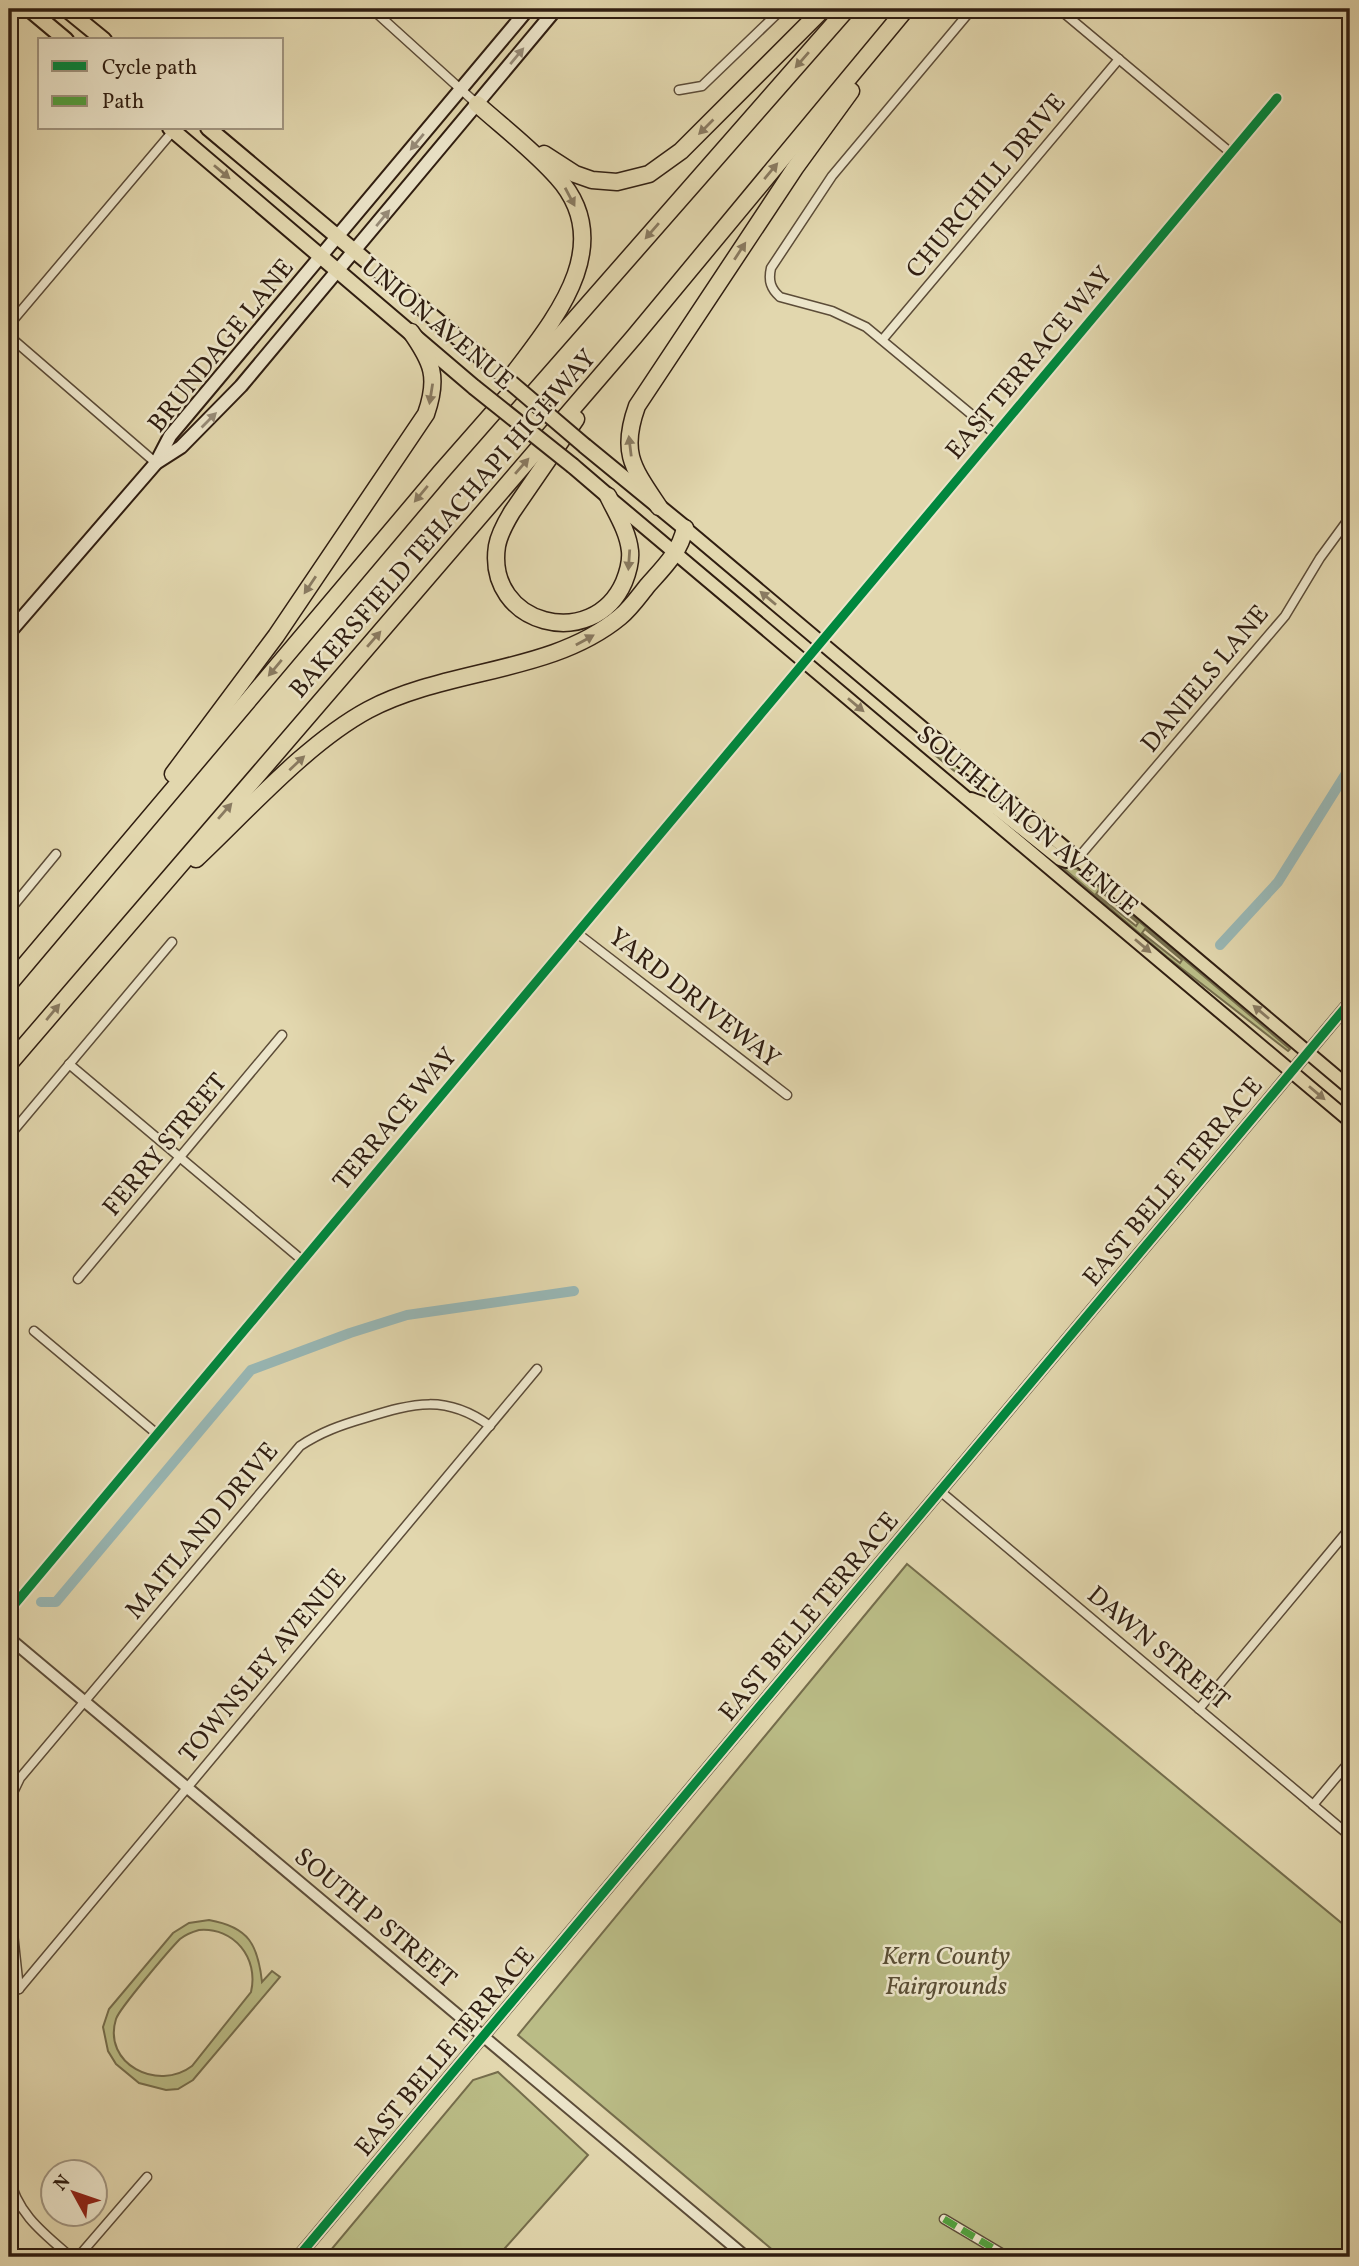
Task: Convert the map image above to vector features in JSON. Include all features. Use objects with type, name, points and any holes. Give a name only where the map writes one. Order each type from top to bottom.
[{"type":"highway","points":[[29,9],[64,38]]},
{"type":"highway","points":[[66,9],[102,38]]},
{"type":"highway","points":[[526,145],[575,174],[592,180],[617,182],[649,174],[681,151],[823,9]]},
{"type":"highway","name":"BAKERSFIELD TEHACHAPI HIGHWAY","points":[[9,984],[441,472],[847,9]]},
{"type":"highway","points":[[659,507],[640,478],[629,448],[629,427],[637,406],[795,168],[908,9]]},
{"type":"highway","name":"BAKERSFIELD TEHACHAPI HIGHWAY","points":[[9,1064],[634,337],[908,9]]},
{"type":"highway","points":[[441,472],[544,333],[574,283],[580,264],[582,232],[575,205],[557,177],[526,145],[477,104]]},
{"type":"highway","name":"UNION AVENUE","points":[[173,130],[474,387],[608,496]]},
{"type":"highway","name":"UNION AVENUE","points":[[210,130],[685,528]]},
{"type":"highway","points":[[97,879],[276,636],[420,424],[431,400],[432,369],[428,356],[411,332]]},
{"type":"highway","points":[[608,496],[624,528],[630,552],[627,575],[621,589],[605,609],[582,620],[556,623],[532,617],[509,595],[499,575],[497,547],[500,537],[512,512],[541,468],[634,337]]},
{"type":"highway","points":[[133,918],[302,759],[344,724],[397,696],[428,685],[553,654],[588,639],[622,616],[676,554],[685,528]]},
{"type":"main road","name":"BRUNDAGE LANE","points":[[10,628],[156,463],[170,436],[528,9]]},
{"type":"main road","name":"BRUNDAGE LANE","points":[[156,463],[181,447],[220,410],[556,9]]},
{"type":"main road","name":"UNION AVENUE","points":[[608,496],[676,554]]},
{"type":"main road","name":"SOUTH UNION AVENUE","points":[[685,528],[1350,1088]]},
{"type":"main road","name":"SOUTH UNION AVENUE","points":[[676,554],[808,657],[967,798],[1350,1121]]},
{"type":"main road","points":[[967,798],[996,808],[1060,859],[1078,859]]},
{"type":"street","points":[[372,9],[477,104]]},
{"type":"street","points":[[679,90],[702,86],[782,9]]},
{"type":"street","points":[[972,9],[832,176],[771,268],[770,284],[780,297],[851,319],[883,339],[995,434]]},
{"type":"street","points":[[1059,9],[1231,153]]},
{"type":"street","name":"CHURCHILL DRIVE","points":[[883,339],[1119,58]]},
{"type":"street","name":"EAST TERRACE WAY","points":[[808,657],[1278,98]]},
{"type":"street","points":[[9,325],[171,130]]},
{"type":"street","points":[[9,336],[156,463]]},
{"type":"street","name":"DANIELS LANE","points":[[1078,859],[1285,616],[1320,558],[1350,517]]},
{"type":"street","name":"TERRACE WAY","points":[[9,1611],[808,657]]},
{"type":"street","points":[[9,911],[56,854]]},
{"type":"street","name":"YARD DRIVEWAY","points":[[577,933],[787,1095]]},
{"type":"street","points":[[9,1136],[172,942]]},
{"type":"street","name":"EAST BELLE TERRACE","points":[[298,2257],[1350,1002]]},
{"type":"street","name":"FERRY STREET","points":[[78,1279],[282,1035]]},
{"type":"street","points":[[69,1064],[302,1260]]},
{"type":"street","points":[[34,1331],[157,1434]]},
{"type":"street","name":"TOWNSLEY AVENUE","points":[[9,1896],[19,1989],[537,1369]]},
{"type":"street","name":"MAITLAND DRIVE","points":[[9,1801],[20,1778],[84,1701],[287,1459],[314,1437],[328,1429],[419,1404],[452,1406],[467,1411],[490,1426]]},
{"type":"street","name":"DAWN STREET","points":[[940,1491],[1350,1836]]},
{"type":"street","points":[[1199,1709],[1350,1528]]},
{"type":"street","name":"SOUTH P STREET","points":[[9,1638],[746,2257]]},
{"type":"street","points":[[1313,1805],[1350,1761]]},
{"type":"street","points":[[9,2175],[25,2215],[71,2257]]},
{"type":"street","points":[[78,2257],[147,2177]]},
{"type":"street","points":[[944,2219],[1008,2257]]},
{"type":"green space","points":[[934,746],[967,773],[963,778],[930,751]]},
{"type":"green space","points":[[1048,855],[1065,866],[1077,869],[1290,1049],[1288,1051],[1167,957]],"holes":[[[1099,890],[1138,923],[1136,926],[1096,894]],[[1145,929],[1182,960],[1180,963],[1142,933]]]},
{"type":"green space","name":"Kern County Fairgrounds","points":[[907,1564],[1350,1930],[1350,2257],[781,2257],[518,2035]]},
{"type":"green space","points":[[209,1920],[234,1927],[254,1948],[262,1982],[272,1971],[280,1977],[193,2080],[178,2089],[166,2090],[139,2083],[116,2064],[108,2051],[103,2027],[109,2009],[173,1933],[189,1923]],"holes":[[[199,1930],[212,1930],[233,1939],[241,1947],[251,1968],[251,1992],[192,2066],[164,2076],[136,2069],[125,2061],[117,2049],[114,2035],[119,2013],[180,1939]]]},
{"type":"green space","points":[[498,2072],[588,2155],[497,2257],[325,2257],[473,2080]]},
{"type":"waterway","points":[[1220,945],[1278,882],[1350,767]]},
{"type":"waterway","points":[[41,1602],[56,1602],[251,1370],[407,1315],[574,1291]]},
{"type":"marked path","points":[[944,2219],[1008,2257]]},
{"type":"cycle path","points":[[9,1611],[1277,98]]},
{"type":"cycle path","points":[[298,2257],[1350,1002]]}]
